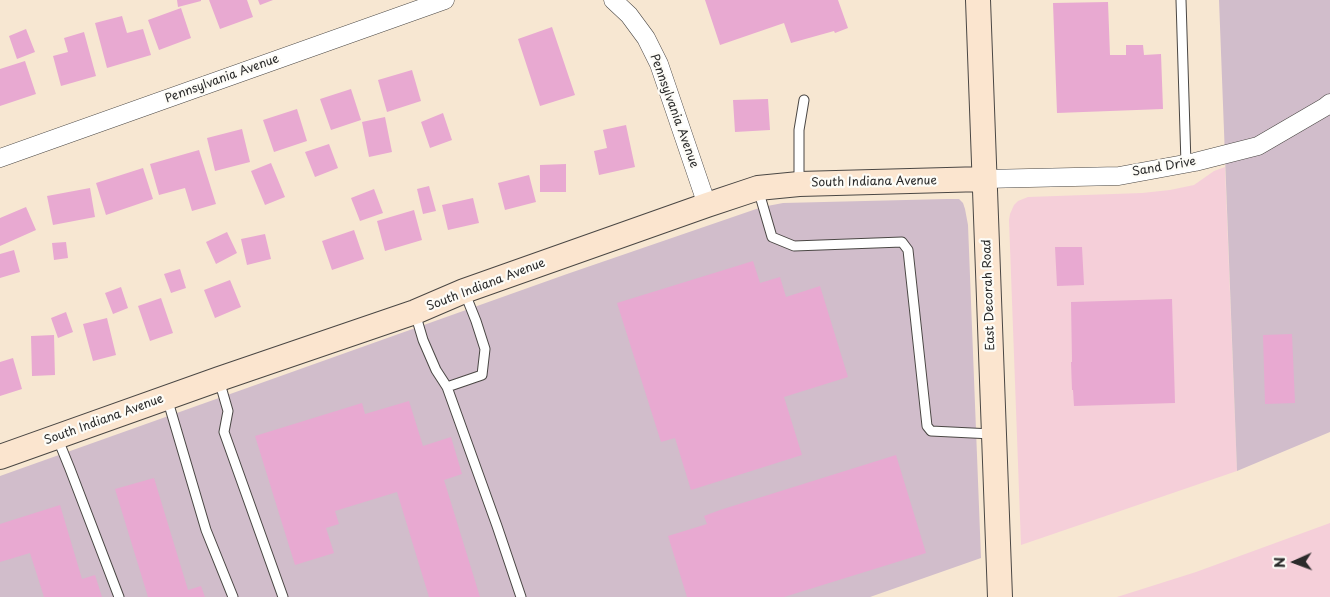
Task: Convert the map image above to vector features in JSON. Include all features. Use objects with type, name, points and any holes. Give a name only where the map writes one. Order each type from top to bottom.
[{"type":"street","name":"Pennsylvania Avenue","points":[[0,158],[422,4],[445,0]]},
{"type":"street","name":"Pennsylvania Avenue","points":[[613,0],[629,15],[646,38],[659,64],[708,205]]},
{"type":"street","name":"East Decorah Road","points":[[978,0],[1000,594]]},
{"type":"street","name":"Sand Drive","points":[[984,179],[1119,176],[1186,164],[1258,146],[1325,108],[1330,103]]},
{"type":"street","name":"South Indiana Avenue","points":[[0,457],[167,397],[415,312],[464,292],[758,188],[799,184],[984,179]]},
{"type":"lane","points":[[1181,0],[1186,164]]},
{"type":"lane","points":[[799,184],[799,130],[804,100]]},
{"type":"lane","points":[[758,188],[772,237],[794,246],[902,242],[908,250],[927,426],[931,431],[995,434]]},
{"type":"lane","points":[[447,387],[482,375],[485,349],[464,292]]},
{"type":"lane","points":[[415,312],[423,340],[436,370],[447,387],[498,526],[521,597]]},
{"type":"lane","points":[[219,379],[228,411],[224,432],[284,597]]},
{"type":"lane","points":[[167,397],[206,530],[233,597]]},
{"type":"lane","points":[[57,437],[119,597]]},
{"type":"shaded area","points":[[1219,0],[1330,0],[1330,432],[1237,471]]},
{"type":"shaded area","points":[[1225,167],[1237,471],[1021,545],[1009,220],[1014,205],[1028,197],[1142,193],[1170,190],[1194,185],[1214,171]]},
{"type":"shaded area","points":[[959,199],[963,203],[968,225],[981,558],[870,597],[0,597],[0,476],[567,274],[762,207],[783,203]]},
{"type":"shaded area","points":[[1330,523],[1330,597],[1117,597],[1196,572]]},
{"type":"building","points":[[177,0],[201,0],[201,1],[178,7]]},
{"type":"building","points":[[209,0],[247,0],[253,17],[220,29]]},
{"type":"building","points":[[258,0],[273,0],[260,5]]},
{"type":"building","points":[[705,0],[838,0],[848,28],[835,33],[834,31],[791,43],[784,23],[720,45]]},
{"type":"building","points":[[1108,2],[1110,55],[1126,55],[1126,45],[1143,45],[1144,55],[1161,54],[1163,109],[1057,113],[1053,3]]},
{"type":"building","points":[[181,8],[191,38],[159,50],[148,20]]},
{"type":"building","points":[[122,16],[127,33],[143,29],[151,55],[107,68],[95,23]]},
{"type":"building","points":[[552,27],[575,95],[540,106],[518,39]]},
{"type":"building","points":[[26,29],[35,52],[17,59],[9,36]]},
{"type":"building","points":[[84,32],[96,76],[61,86],[53,56],[68,52],[64,38]]},
{"type":"building","points":[[25,61],[36,94],[0,106],[0,69]]},
{"type":"building","points":[[412,70],[421,101],[387,112],[378,80]]},
{"type":"building","points":[[351,89],[361,120],[331,130],[320,99]]},
{"type":"building","points":[[768,99],[770,130],[735,132],[733,100]]},
{"type":"building","points":[[297,109],[307,141],[274,152],[263,120]]},
{"type":"building","points":[[443,113],[452,140],[430,148],[421,122]]},
{"type":"building","points":[[385,117],[392,152],[369,157],[362,122]]},
{"type":"building","points":[[626,125],[635,167],[599,175],[594,151],[607,148],[603,130]]},
{"type":"building","points":[[242,129],[250,162],[215,171],[207,138]]},
{"type":"building","points":[[329,144],[338,168],[315,177],[305,152]]},
{"type":"building","points":[[199,150],[216,204],[192,211],[185,188],[159,195],[150,164]]},
{"type":"building","points":[[271,163],[285,197],[265,205],[251,171]]},
{"type":"building","points":[[566,164],[566,192],[540,192],[540,165]]},
{"type":"building","points":[[143,168],[153,199],[106,215],[96,183]]},
{"type":"building","points":[[529,175],[536,202],[505,210],[498,183]]},
{"type":"building","points":[[429,186],[436,211],[423,214],[417,189]]},
{"type":"building","points":[[90,188],[95,217],[53,225],[47,196]]},
{"type":"building","points":[[374,189],[383,213],[360,221],[351,198]]},
{"type":"building","points":[[473,198],[479,223],[448,230],[442,205]]},
{"type":"building","points":[[26,207],[36,230],[0,246],[0,218]]},
{"type":"building","points":[[414,210],[422,240],[385,251],[377,221]]},
{"type":"building","points":[[354,230],[364,259],[332,270],[322,241]]},
{"type":"building","points":[[227,232],[237,253],[216,264],[206,242]]},
{"type":"building","points":[[265,234],[271,259],[247,265],[241,239]]},
{"type":"building","points":[[66,242],[68,258],[54,260],[52,243]]},
{"type":"building","points":[[1055,247],[1082,247],[1084,285],[1057,286]]},
{"type":"building","points":[[14,250],[20,272],[0,278],[0,254]]},
{"type":"building","points":[[753,261],[760,283],[780,277],[786,297],[820,286],[848,377],[784,397],[802,455],[691,490],[675,438],[661,442],[617,303]]},
{"type":"building","points":[[180,269],[186,288],[171,293],[164,274]]},
{"type":"building","points":[[230,280],[241,307],[215,318],[204,290]]},
{"type":"building","points":[[121,287],[128,308],[113,314],[105,293]]},
{"type":"building","points":[[161,298],[173,333],[150,341],[138,306]]},
{"type":"building","points":[[1172,299],[1175,403],[1074,406],[1071,362],[1071,302]]},
{"type":"building","points":[[66,312],[73,332],[58,338],[51,318]]},
{"type":"building","points":[[107,318],[116,355],[93,361],[83,324]]},
{"type":"building","points":[[1292,334],[1295,403],[1265,404],[1263,335]]},
{"type":"building","points":[[54,335],[55,375],[32,376],[31,336]]},
{"type":"building","points":[[13,358],[22,389],[0,396],[0,362]]},
{"type":"building","points":[[409,401],[423,446],[451,437],[462,474],[444,480],[480,597],[429,597],[397,492],[335,511],[339,524],[326,528],[334,553],[295,565],[255,436],[362,403],[365,414]]},
{"type":"building","points":[[896,455],[926,553],[784,597],[687,597],[668,536],[707,524],[704,516],[720,510]]},
{"type":"building","points":[[154,478],[188,590],[201,586],[205,597],[148,597],[115,489]]},
{"type":"building","points":[[60,505],[82,579],[95,575],[102,597],[44,597],[30,553],[0,562],[0,524]]}]
